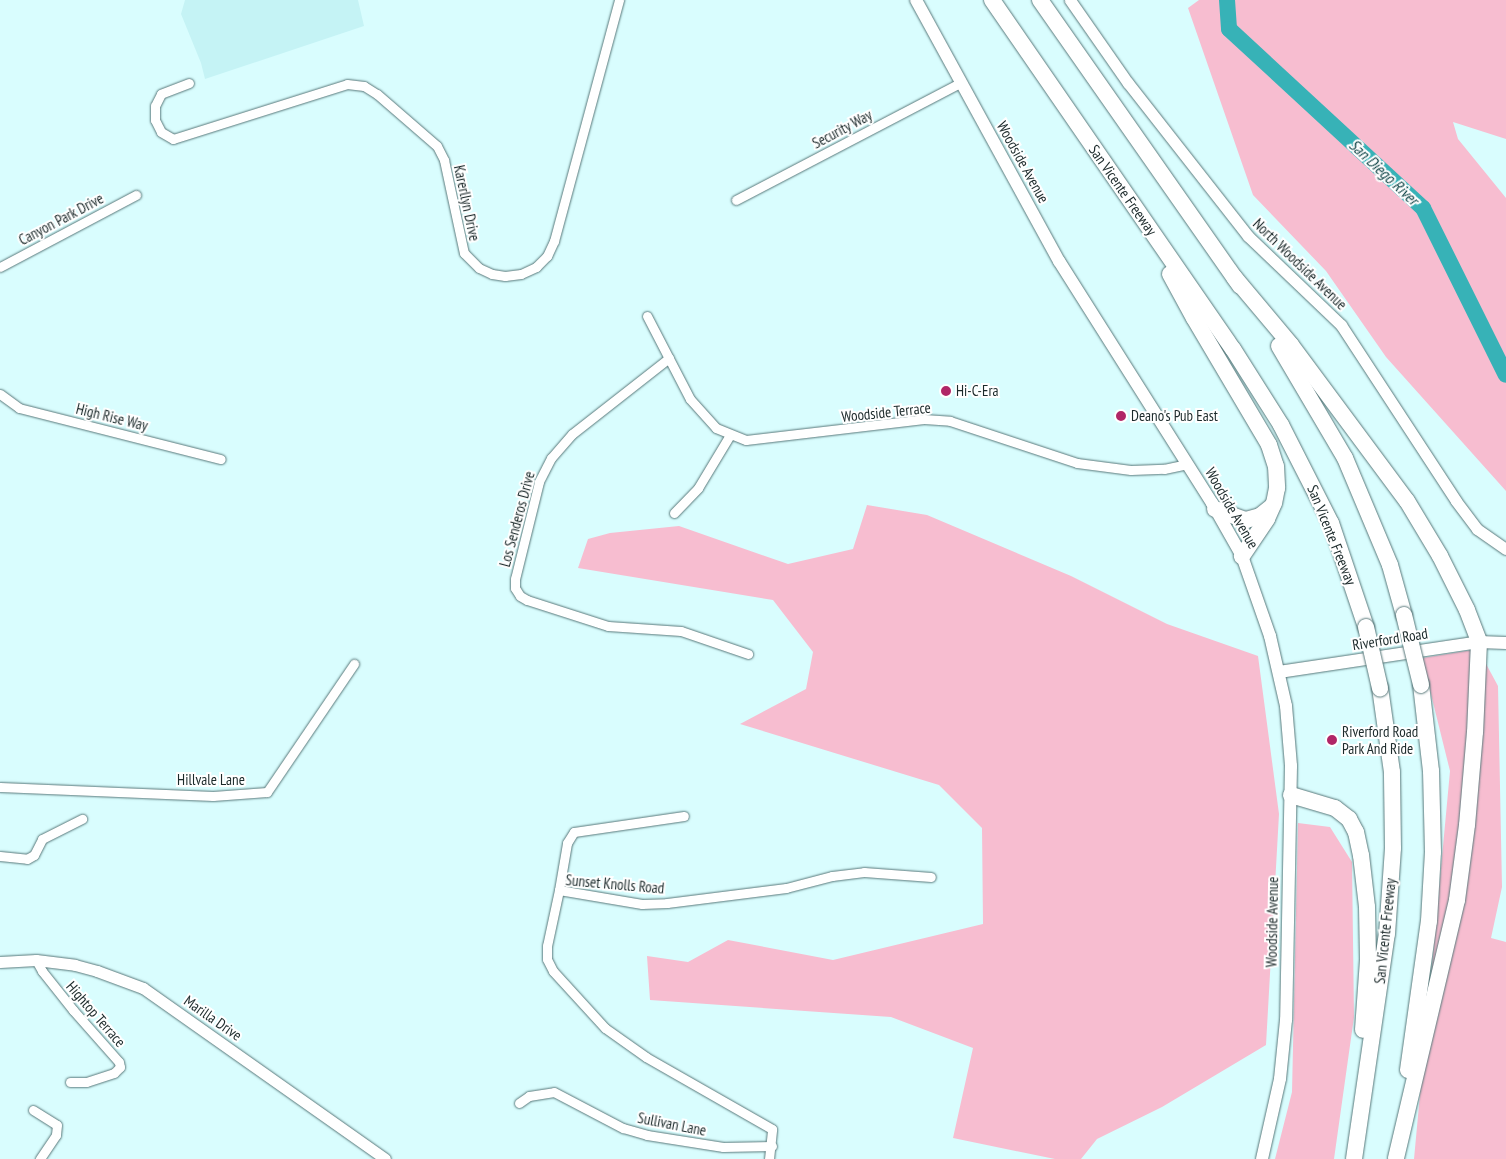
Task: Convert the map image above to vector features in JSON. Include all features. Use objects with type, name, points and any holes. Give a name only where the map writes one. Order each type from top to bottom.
[{"type":"highway","name":"San Vicente Freeway","points":[[992,0],[1233,349],[1282,425],[1331,523],[1366,627],[1380,688],[1392,772],[1393,848],[1387,934],[1352,1159]]},
{"type":"highway","points":[[1040,0],[1234,277],[1295,370],[1344,458],[1390,566],[1421,685],[1431,772],[1433,852],[1429,921],[1396,1158]]},
{"type":"highway","points":[[1135,208],[1194,318],[1269,445],[1276,466],[1277,488],[1274,503],[1267,519],[1242,556]]},
{"type":"highway","points":[[1234,277],[1291,345],[1407,501],[1440,556],[1479,642],[1467,825],[1457,900],[1396,1158]]},
{"type":"highway","points":[[1215,509],[1246,520],[1260,516],[1274,503]]},
{"type":"highway","points":[[1290,795],[1335,808],[1349,819],[1356,832],[1361,855],[1367,907],[1368,960],[1352,1159]]},
{"type":"main road","name":"Woodside Avenue","points":[[916,0],[1059,261],[1215,509],[1242,556],[1270,636],[1279,672],[1291,766],[1286,1020],[1280,1079],[1262,1159]]},
{"type":"main road","name":"Riverford Road","points":[[1279,672],[1479,642],[1506,644]]},
{"type":"street","name":"Karerllyn Drive","points":[[189,83],[162,94],[155,106],[155,120],[161,132],[173,139],[347,84],[364,86],[377,94],[437,146],[444,160],[464,253],[479,268],[492,274],[505,276],[521,274],[536,267],[547,256],[554,241],[618,0]]},
{"type":"street","name":"North Woodside Avenue","points":[[1070,0],[1128,84],[1248,236],[1341,325],[1456,501],[1477,529],[1506,549]]},
{"type":"street","name":"Security Way","points":[[736,200],[960,83]]},
{"type":"street","name":"Canyon Park Drive","points":[[0,267],[136,194]]},
{"type":"street","name":"Woodside Terrace","points":[[647,316],[690,399],[716,428],[746,440],[924,419],[950,421],[1077,463],[1132,470],[1164,469],[1187,464]]},
{"type":"street","name":"Los Senderos Drive","points":[[669,358],[572,434],[551,458],[539,482],[515,580],[515,588],[520,596],[527,600],[608,626],[681,631],[699,635],[748,654]]},
{"type":"street","name":"High Rise Way","points":[[0,394],[19,408],[221,459]]},
{"type":"street","points":[[674,513],[698,488],[730,435]]},
{"type":"street","name":"Hillvale Lane","points":[[0,788],[213,796],[267,792],[354,664]]},
{"type":"street","points":[[559,890],[567,842],[574,832],[684,816]]},
{"type":"street","points":[[0,856],[27,859],[34,855],[42,839],[82,819]]},
{"type":"street","name":"Sunset Knolls Road","points":[[769,1159],[772,1146],[772,1128],[646,1056],[605,1028],[553,971],[548,959],[547,946],[559,890],[642,904],[667,903],[786,888],[832,876],[864,872],[931,877]]},
{"type":"street","name":"Marilla Drive","points":[[0,962],[36,960],[97,971],[142,988],[385,1159]]},
{"type":"street","name":"Hightop Terrace","points":[[36,960],[42,971],[73,1010],[119,1062],[120,1067],[114,1073],[86,1082],[70,1082]]},
{"type":"street","name":"Sullivan Lane","points":[[518,1103],[529,1096],[554,1092],[624,1128],[647,1135],[723,1147],[772,1146]]},
{"type":"street","points":[[33,1110],[57,1125],[56,1135],[40,1159]]},
{"type":"shaded area","points":[[185,0],[358,0],[364,26],[205,79],[201,63],[181,14]]},
{"type":"shaded area","points":[[1199,0],[1506,0],[1506,139],[1453,122],[1458,139],[1506,198],[1506,491],[1386,357],[1326,271],[1253,195],[1188,8]]},
{"type":"shaded area","points":[[867,505],[927,515],[1071,576],[1167,624],[1258,656],[1279,814],[1266,1045],[1162,1107],[1097,1139],[1081,1159],[1055,1159],[953,1138],[973,1048],[891,1017],[650,1000],[647,956],[688,962],[728,940],[833,960],[983,924],[982,828],[939,785],[740,724],[806,689],[813,652],[773,600],[578,568],[588,539],[610,533],[679,526],[788,564],[853,549]]},
{"type":"shaded area","points":[[1478,649],[1498,686],[1502,887],[1491,938],[1506,942],[1506,1159],[1414,1159],[1450,771],[1422,658]]},
{"type":"shaded area","points":[[1298,823],[1330,827],[1352,862],[1354,1017],[1334,1159],[1275,1159],[1292,1092]]},
{"type":"waterway","name":"San Diego River","points":[[1227,0],[1229,29],[1423,208],[1506,375]]},
{"type":"place","name":"Hi-C-Era","points":[[946,391]]},
{"type":"place","name":"Deano's Pub East","points":[[1121,416]]},
{"type":"place","name":"Riverford Road Park And Ride","points":[[1332,740]]}]
